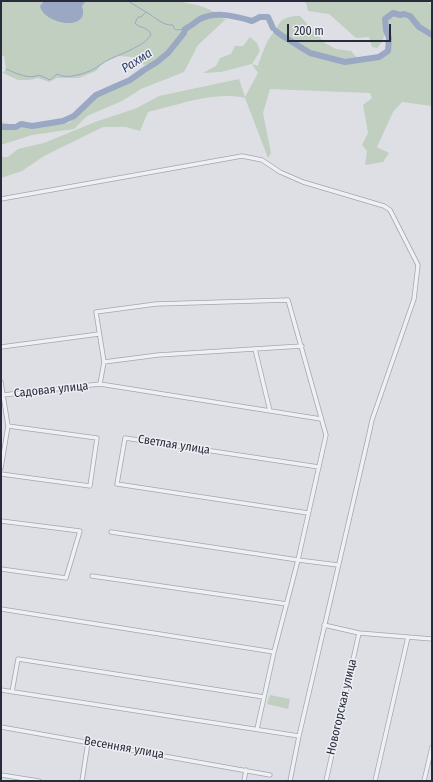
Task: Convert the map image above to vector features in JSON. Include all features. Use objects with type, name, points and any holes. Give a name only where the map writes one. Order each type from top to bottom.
[{"type":"street","points":[[1,199],[242,156],[262,160],[280,172],[302,182],[384,206],[390,210],[418,265],[414,300],[372,420],[324,625],[290,781]]},
{"type":"street","points":[[257,729],[326,436],[288,300],[156,304],[96,312],[104,362],[100,384],[321,419]]},
{"type":"street","points":[[1,347],[99,334]]},
{"type":"street","points":[[104,362],[158,355],[302,346]]},
{"type":"street","points":[[255,349],[270,411]]},
{"type":"street","name":"Садовая улица","points":[[1,382],[8,426],[1,468]]},
{"type":"street","name":"Садовая улица","points":[[3,395],[100,384]]},
{"type":"street","points":[[1,474],[90,486],[97,438],[8,426]]},
{"type":"street","name":"Светлая улица","points":[[308,513],[117,484],[125,438],[318,467]]},
{"type":"street","points":[[1,521],[80,531],[66,578],[1,569]]},
{"type":"street","points":[[111,532],[338,565]]},
{"type":"street","points":[[92,576],[287,604]]},
{"type":"street","points":[[1,609],[274,652]]},
{"type":"street","points":[[324,625],[359,633],[432,639]]},
{"type":"street","name":"Новогорская улица","points":[[326,781],[359,633]]},
{"type":"street","points":[[375,781],[408,637]]},
{"type":"street","points":[[12,692],[18,659],[264,697]]},
{"type":"street","points":[[1,690],[299,736]]},
{"type":"street","name":"Весенняя улица","points":[[1,727],[270,775]]},
{"type":"street","points":[[82,781],[88,742]]},
{"type":"street","points":[[424,781],[432,747]]},
{"type":"street","points":[[244,781],[246,770]]},
{"type":"street","points":[[1,775],[39,781]]},
{"type":"green space","points":[[1,1],[44,1],[40,6],[83,8],[82,6],[86,1],[183,1],[185,3],[205,8],[216,14],[200,19],[192,26],[185,29],[184,33],[173,47],[196,24],[209,18],[226,19],[198,45],[184,72],[141,89],[122,101],[87,116],[74,129],[32,135],[1,145],[1,122],[22,127],[69,123],[97,96],[135,79],[160,62],[166,55],[157,62],[144,65],[134,57],[118,56],[103,63],[96,71],[79,78],[57,78],[49,82],[38,78],[18,80],[3,73],[6,69],[4,56],[1,55]]},
{"type":"green space","points":[[302,1],[428,1],[432,6],[432,106],[402,102],[393,112],[377,147],[389,153],[383,162],[365,165],[367,151],[362,145],[368,133],[363,105],[372,98],[370,93],[270,89],[263,113],[271,153],[268,158],[245,98],[221,96],[196,100],[148,112],[140,131],[126,127],[103,127],[44,156],[22,171],[1,178],[1,157],[8,157],[18,149],[44,143],[95,122],[137,108],[159,96],[239,79],[245,97],[258,73],[252,64],[258,66],[268,41],[276,31],[279,23],[288,17],[296,16],[300,16],[325,43],[336,49],[351,51],[359,60],[379,57],[388,51],[389,38],[386,31],[382,42],[377,48],[372,47],[369,37],[356,38],[329,14],[308,11],[306,3]]},
{"type":"green space","points":[[250,37],[257,43],[260,51],[252,64],[221,72],[203,73],[216,66],[220,58],[231,54],[235,46],[243,46]]},
{"type":"green space","points":[[270,695],[290,699],[288,709],[267,704]]},
{"type":"water","points":[[44,1],[86,1],[82,6],[83,14],[80,20],[66,23],[50,18],[43,13],[40,6]]},
{"type":"waterway","points":[[128,1],[146,12]]},
{"type":"waterway","points":[[6,69],[31,77],[39,75],[50,80],[57,74],[72,76],[94,69],[108,60],[137,47],[148,39],[151,34],[149,31],[135,23],[138,17],[141,17],[146,12],[162,23],[173,25],[176,30],[185,29]]},
{"type":"waterway","name":"Рахма","points":[[276,31],[310,53],[345,62],[379,57],[388,51],[389,38],[386,30],[385,19],[393,13],[410,16],[419,27],[432,35]]},
{"type":"waterway","name":"Рахма","points":[[1,127],[16,127],[21,124],[32,126],[63,121],[74,116],[96,95],[130,80],[157,62],[168,53],[184,33],[185,29],[200,19],[212,15],[226,15],[252,21],[260,17],[268,17],[273,28]]}]
